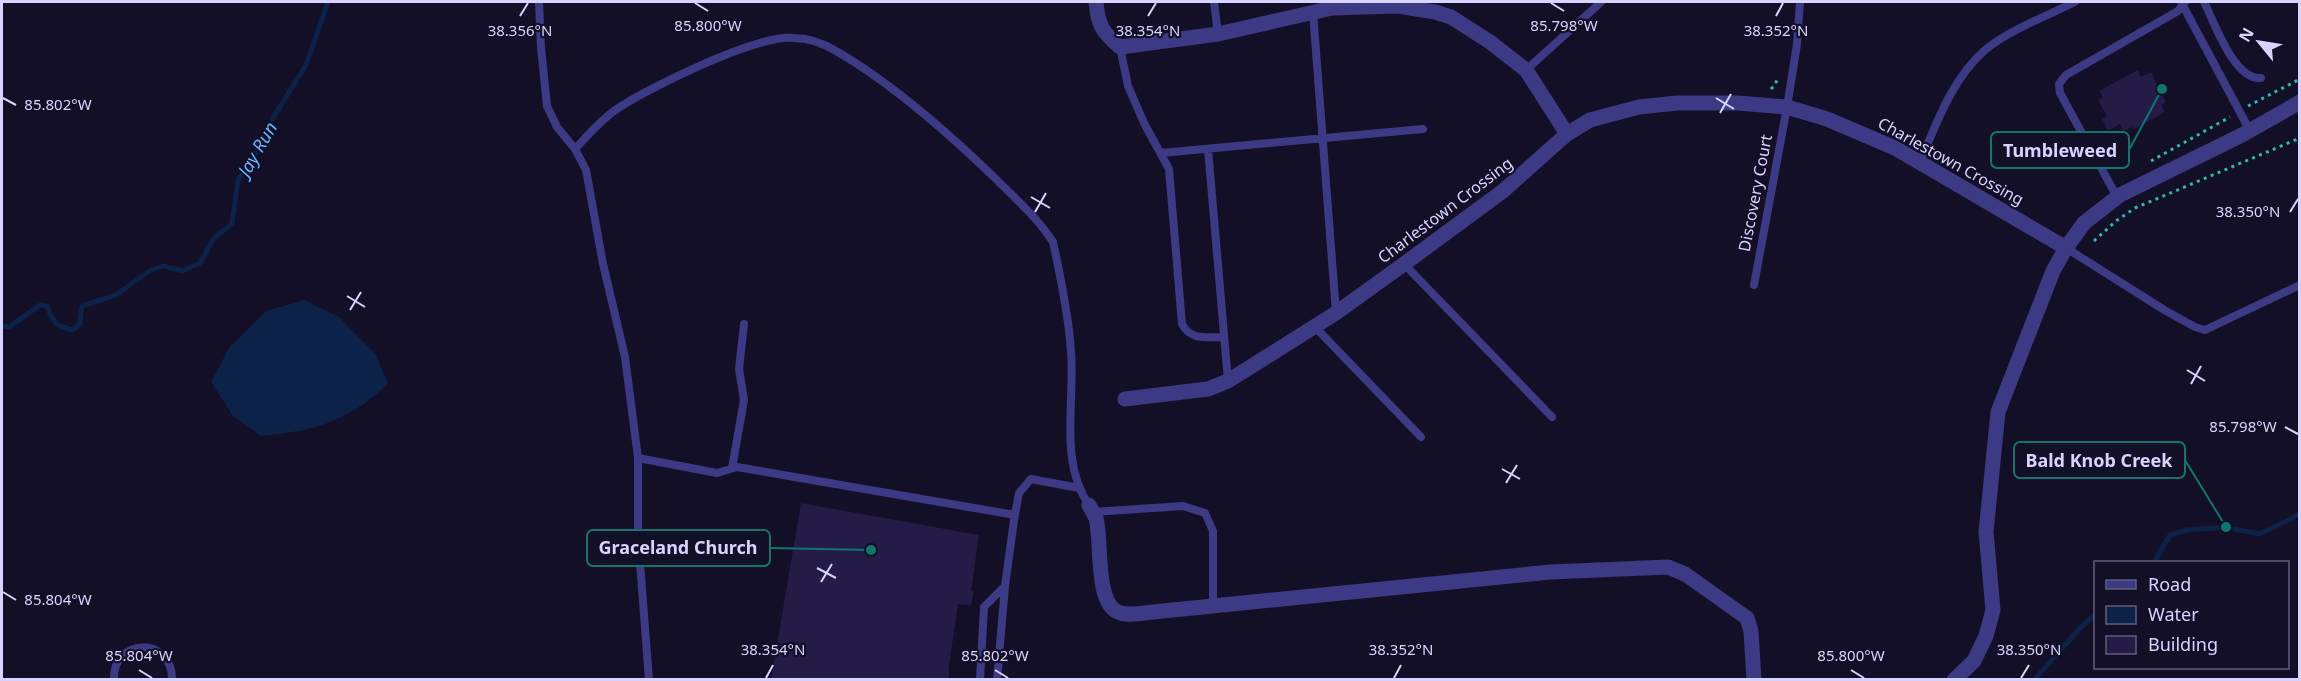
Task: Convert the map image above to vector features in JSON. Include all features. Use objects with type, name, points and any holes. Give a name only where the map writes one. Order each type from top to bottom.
[{"type":"street","points":[[1095,2],[1097,18],[1104,34],[1120,47],[1218,34],[1321,8],[1438,7],[1490,42],[1526,70],[1567,134]]},
{"type":"street","name":"Charlestown Crossing","points":[[1125,399],[1208,389],[1228,381],[1315,327],[1404,264],[1503,191],[1567,134],[1590,120],[1604,115],[1648,106],[1716,101],[1787,107],[1851,127],[1920,162],[2066,248]]},
{"type":"street","points":[[1954,680],[1974,661],[1986,636],[1993,610],[1986,532],[1998,412],[2053,271],[2066,248],[2084,223],[2117,197],[2250,131],[2300,102]]},
{"type":"street","points":[[2268,120],[2300,111]]},
{"type":"street","points":[[1091,508],[1097,527],[1100,573],[1109,604],[1117,612],[1132,614],[1550,572],[1668,567],[1685,574],[1747,618],[1751,631],[1754,680]]},
{"type":"lane","points":[[539,2],[547,106],[557,127],[575,149],[586,170],[603,264],[625,357],[638,458],[638,537],[648,680]]},
{"type":"lane","points":[[1214,2],[1218,34]]},
{"type":"lane","points":[[1526,70],[1601,2]]},
{"type":"lane","name":"Discovery Court","points":[[1754,285],[1787,107],[1797,44],[1800,2]]},
{"type":"lane","points":[[1920,162],[1944,105],[1968,67],[1987,49],[2001,40],[2075,2]]},
{"type":"lane","points":[[2204,2],[2233,61],[2245,73],[2261,78]]},
{"type":"lane","points":[[2117,197],[2060,93],[2059,84],[2066,75],[2160,23],[2183,3],[2250,131]]},
{"type":"lane","points":[[1321,8],[1321,138],[1336,313]]},
{"type":"lane","points":[[575,149],[612,112],[632,99],[715,60],[767,40],[792,37],[814,41],[860,66],[939,126],[1027,210],[1053,242],[1071,351],[1071,436],[1074,474],[1079,488],[1091,508],[1183,506],[1205,513],[1213,531],[1214,606]]},
{"type":"lane","points":[[1120,47],[1128,86],[1168,169],[1182,324],[1186,332],[1193,336],[1224,337]]},
{"type":"lane","points":[[1161,153],[1423,129]]},
{"type":"lane","points":[[1208,149],[1228,381]]},
{"type":"lane","points":[[2066,248],[2166,310],[2195,327],[2205,330],[2300,285]]},
{"type":"lane","points":[[1404,264],[1552,417]]},
{"type":"lane","points":[[732,468],[744,400],[740,369],[744,324]]},
{"type":"lane","points":[[1315,327],[1420,437]]},
{"type":"lane","points":[[638,458],[717,473],[732,468],[753,470],[1015,515]]},
{"type":"lane","points":[[997,680],[1005,586],[1019,493],[1031,479],[1079,488]]},
{"type":"lane","points":[[980,680],[984,607],[1005,586]]},
{"type":"lane","points":[[114,680],[114,671],[121,656],[128,650],[144,646],[153,648],[168,660],[172,680]]},
{"type":"path","points":[[1762,91],[1773,88],[1780,70]]},
{"type":"path","points":[[2146,163],[2300,79]]},
{"type":"path","points":[[2094,241],[2134,208],[2300,138]]},
{"type":"water","points":[[304,300],[339,317],[376,355],[388,384],[344,416],[298,431],[261,436],[233,416],[211,382],[229,348],[266,311]]},
{"type":"building","points":[[2138,70],[2141,77],[2151,72],[2166,102],[2161,105],[2165,112],[2134,129],[2133,127],[2123,131],[2120,124],[2108,131],[2102,119],[2107,116],[2098,100],[2103,97],[2099,91]]},
{"type":"building","points":[[801,503],[979,535],[971,605],[958,604],[949,680],[771,680]]},
{"type":"waterway","name":"Jay Run","points":[[2,326],[9,327],[40,305],[47,306],[53,320],[59,325],[73,330],[80,323],[82,306],[116,295],[151,270],[163,266],[182,271],[200,263],[214,238],[232,224],[238,180],[306,65],[328,2]]},
{"type":"waterway","points":[[2155,561],[2170,535],[2186,530],[2226,527],[2259,534],[2300,513]]},
{"type":"waterway","points":[[2034,680],[2081,627],[2094,616]]},
{"type":"place","name":"Tumbleweed","points":[[2162,89]]},
{"type":"place","name":"Bald Knob Creek","points":[[2226,527]]},
{"type":"place","name":"Graceland Church","points":[[871,550]]}]
